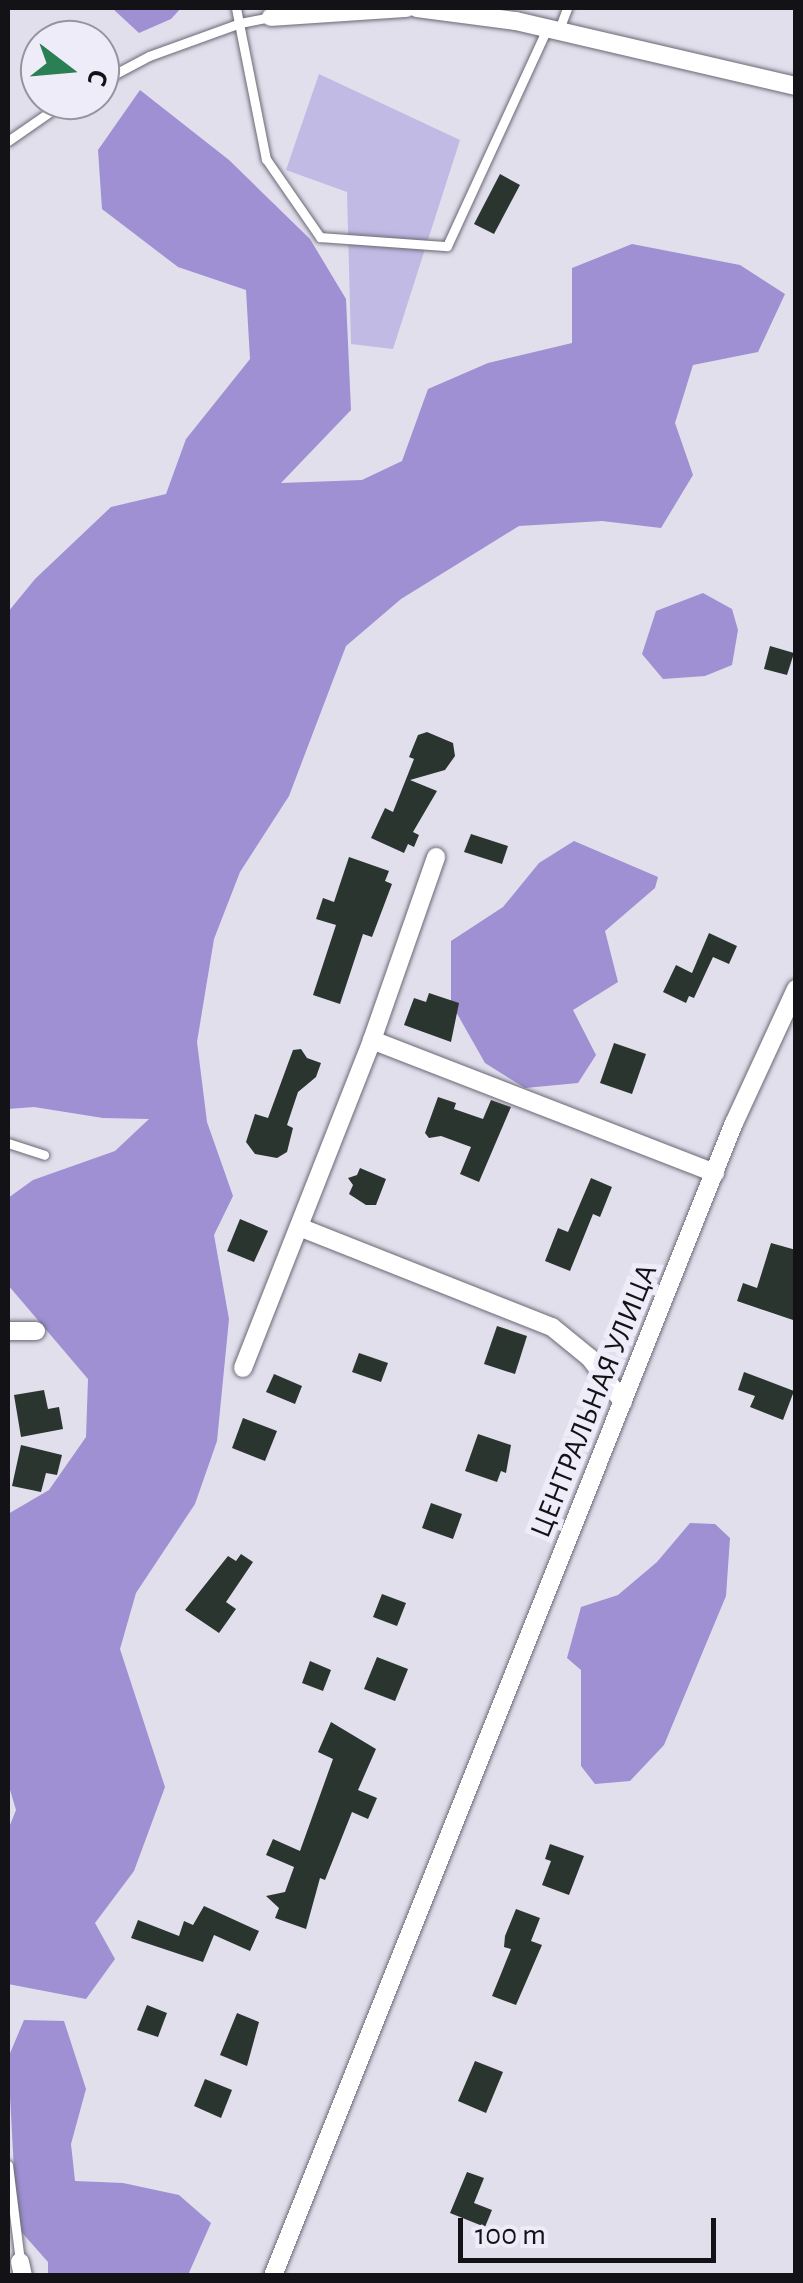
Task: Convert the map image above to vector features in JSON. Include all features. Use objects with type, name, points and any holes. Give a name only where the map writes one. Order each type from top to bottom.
[{"type":"street","points":[[271,18],[407,8]]},
{"type":"street","points":[[417,8],[552,30],[796,86]]},
{"type":"street","points":[[244,1368],[372,1040],[436,856]]},
{"type":"street","name":"ЦЕНТРАЛЬНАЯ УЛИЦА","points":[[273,2276],[715,1173],[796,989]]},
{"type":"street","points":[[372,1040],[715,1173]]},
{"type":"street","points":[[299,1227],[552,1327],[590,1358],[622,1402]]},
{"type":"street","points":[[8,1331],[36,1331]]},
{"type":"lane","points":[[236,8],[266,159],[320,237],[447,246],[552,30],[568,8]]},
{"type":"lane","points":[[120,71],[149,56],[240,23],[271,18]]},
{"type":"lane","points":[[8,141],[38,120]]},
{"type":"lane","points":[[8,1142],[44,1155]]},
{"type":"lane","points":[[8,2165],[22,2269]]},
{"type":"shaded area","points":[[112,8],[181,8],[171,19],[139,33]]},
{"type":"shaded area","points":[[319,74],[460,140],[393,349],[351,344],[347,192],[286,170]]},
{"type":"shaded area","points":[[140,90],[229,160],[310,239],[346,299],[351,410],[281,483],[362,480],[402,461],[428,389],[488,363],[572,343],[572,268],[632,244],[740,265],[785,294],[758,352],[693,365],[675,423],[693,475],[661,528],[602,521],[519,526],[401,599],[346,646],[289,796],[240,872],[214,939],[197,1042],[207,1122],[233,1196],[214,1235],[229,1319],[217,1441],[195,1504],[136,1593],[120,1649],[165,1787],[134,1871],[95,1923],[115,1959],[86,1999],[8,1984],[8,1830],[16,1810],[8,1783],[8,1514],[49,1490],[86,1437],[88,1379],[8,1285],[8,1198],[33,1180],[115,1151],[149,1119],[103,1118],[34,1107],[8,1109],[8,612],[35,579],[111,507],[166,494],[186,439],[250,359],[246,290],[178,267],[102,209],[98,150]]},
{"type":"shaded area","points":[[703,593],[732,609],[738,630],[732,665],[705,676],[663,679],[642,654],[656,611]]},
{"type":"shaded area","points":[[574,841],[658,877],[655,888],[605,931],[618,982],[573,1010],[596,1055],[578,1083],[525,1088],[485,1063],[451,1003],[451,941],[503,907],[539,863]]},
{"type":"shaded area","points":[[690,1523],[715,1524],[730,1538],[726,1596],[664,1745],[630,1781],[595,1784],[581,1766],[581,1670],[567,1658],[581,1607],[618,1595],[657,1562]]},
{"type":"shaded area","points":[[24,2020],[64,2021],[86,2089],[71,2144],[75,2181],[123,2183],[179,2195],[211,2223],[188,2275],[48,2275],[48,2262],[17,2227],[8,2058]]},
{"type":"building","points":[[500,174],[520,185],[494,234],[474,224]]},
{"type":"building","points":[[770,646],[794,653],[787,675],[764,669]]},
{"type":"building","points":[[427,732],[453,743],[455,756],[445,770],[410,780],[437,791],[413,832],[419,835],[414,847],[408,844],[404,853],[371,838],[385,808],[393,812],[414,759],[409,757],[418,735]]},
{"type":"building","points":[[471,834],[508,846],[502,864],[464,852]]},
{"type":"building","points":[[349,857],[389,871],[385,881],[392,884],[372,937],[363,934],[340,1004],[313,995],[336,925],[316,919],[323,898],[334,902]]},
{"type":"building","points":[[709,933],[737,946],[729,964],[713,957],[694,998],[689,996],[686,1003],[663,992],[676,965],[692,973]]},
{"type":"building","points":[[429,993],[459,1003],[451,1042],[404,1025],[414,998],[426,1002]]},
{"type":"building","points":[[614,1043],[646,1054],[632,1094],[600,1083]]},
{"type":"building","points":[[301,1049],[307,1058],[321,1063],[316,1077],[298,1092],[287,1125],[293,1128],[287,1152],[277,1158],[255,1154],[246,1142],[255,1114],[268,1118],[293,1050]]},
{"type":"building","points":[[438,1097],[456,1103],[454,1109],[483,1119],[491,1100],[511,1107],[479,1182],[460,1174],[471,1147],[441,1136],[429,1138],[425,1133]]},
{"type":"building","points":[[360,1168],[386,1179],[376,1205],[366,1205],[349,1194],[353,1185],[348,1178],[357,1175]]},
{"type":"building","points":[[591,1178],[612,1187],[600,1217],[593,1214],[570,1271],[545,1261],[558,1228],[568,1232]]},
{"type":"building","points":[[240,1219],[268,1231],[254,1262],[227,1251]]},
{"type":"building","points":[[771,1243],[796,1250],[796,1321],[737,1301],[743,1283],[757,1288]]},
{"type":"building","points":[[497,1326],[527,1336],[515,1374],[484,1364]]},
{"type":"building","points":[[359,1353],[388,1363],[381,1382],[352,1372]]},
{"type":"building","points":[[744,1372],[794,1391],[783,1420],[750,1407],[755,1396],[738,1390]]},
{"type":"building","points":[[274,1374],[302,1386],[295,1404],[266,1392]]},
{"type":"building","points":[[44,1390],[48,1409],[59,1407],[63,1429],[21,1437],[14,1395]]},
{"type":"building","points":[[243,1418],[277,1431],[265,1461],[232,1448]]},
{"type":"building","points":[[478,1434],[511,1445],[506,1473],[501,1471],[497,1482],[465,1471]]},
{"type":"building","points":[[21,1445],[62,1455],[57,1475],[46,1473],[41,1492],[12,1486]]},
{"type":"building","points":[[431,1503],[462,1514],[453,1539],[422,1528]]},
{"type":"building","points":[[241,1554],[253,1562],[226,1602],[236,1609],[219,1633],[185,1610],[228,1556],[236,1561]]},
{"type":"building","points":[[382,1594],[406,1603],[397,1626],[373,1617]]},
{"type":"building","points":[[377,1657],[408,1669],[395,1701],[364,1689]]},
{"type":"building","points":[[310,1661],[331,1670],[323,1691],[302,1683]]},
{"type":"building","points":[[331,1722],[376,1749],[358,1790],[377,1798],[368,1819],[352,1812],[325,1880],[320,1878],[306,1929],[275,1918],[279,1908],[266,1896],[285,1892],[294,1867],[266,1855],[273,1839],[300,1851],[333,1759],[318,1752]]},
{"type":"building","points":[[550,1844],[584,1856],[569,1895],[542,1885],[551,1861],[545,1859]]},
{"type":"building","points":[[204,1906],[259,1931],[250,1951],[214,1935],[203,1962],[131,1938],[138,1920],[179,1936],[184,1921],[193,1925]]},
{"type":"building","points":[[516,1909],[540,1918],[531,1941],[542,1945],[516,2005],[492,1996],[511,1949],[504,1947],[505,1936]]},
{"type":"building","points":[[147,2005],[167,2013],[158,2037],[137,2030]]},
{"type":"building","points":[[237,2013],[259,2022],[247,2066],[220,2055]]},
{"type":"building","points":[[475,2061],[503,2072],[486,2113],[458,2101]]},
{"type":"building","points":[[205,2079],[232,2090],[221,2118],[194,2106]]},
{"type":"building","points":[[467,2172],[484,2178],[474,2203],[492,2210],[485,2227],[450,2213]]}]
